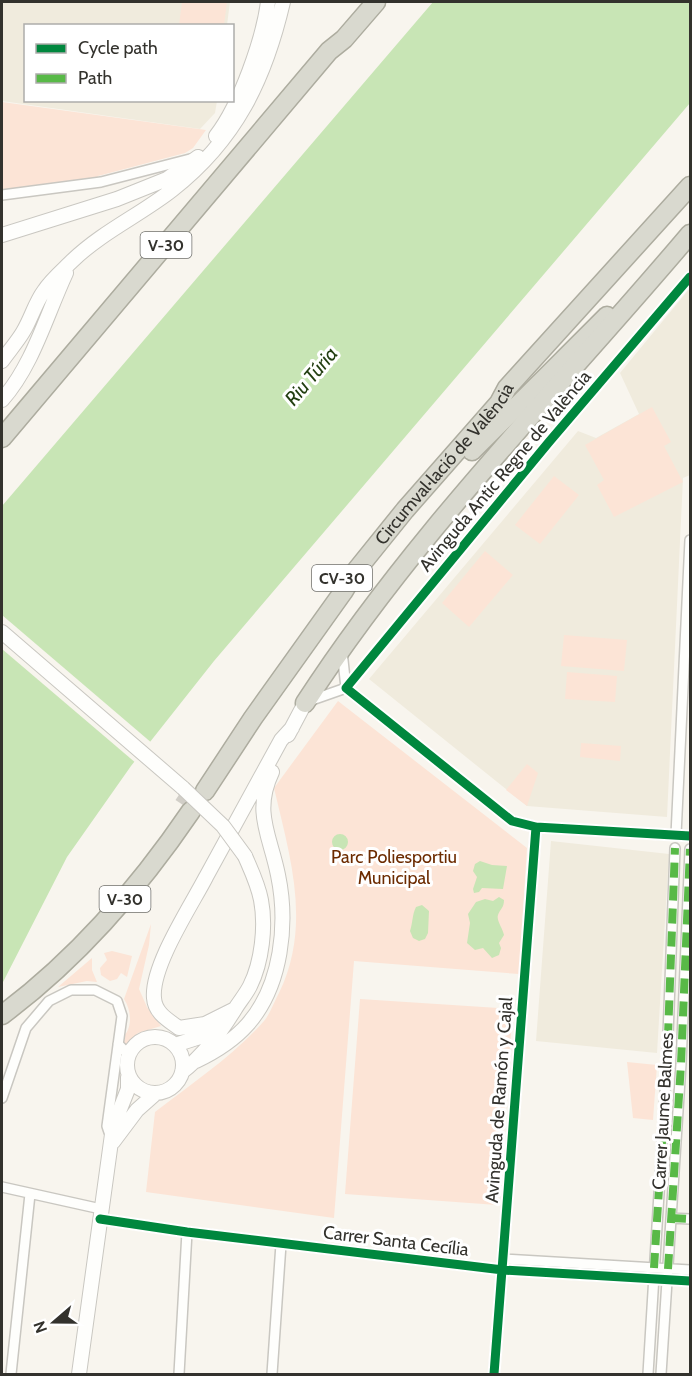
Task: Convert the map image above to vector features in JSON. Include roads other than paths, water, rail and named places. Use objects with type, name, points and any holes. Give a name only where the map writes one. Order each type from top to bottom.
[{"type":"highway","points":[[329,51],[337,32],[361,2]]},
{"type":"highway","name":"V-30","points":[[2,438],[329,51],[344,39],[376,2]]},
{"type":"highway","name":"Circumval·lació de València","points":[[192,796],[383,537],[499,403],[507,388],[690,186]]},
{"type":"highway","points":[[343,592],[440,484],[503,418],[634,289],[690,225]]},
{"type":"highway","points":[[305,703],[342,646],[401,568],[690,234]]},
{"type":"highway","name":"CV-30","points":[[2,1002],[46,972],[147,856],[192,796],[249,706],[351,566],[439,460],[494,398],[507,388]]},
{"type":"highway","points":[[2,1015],[46,972]]},
{"type":"main road","points":[[234,101],[251,67],[268,2]]},
{"type":"main road","points":[[2,361],[23,331],[43,291],[72,261],[92,243],[172,190],[211,156],[244,109],[260,78],[275,38],[284,2]]},
{"type":"main road","points":[[2,236],[117,199],[167,179],[198,157],[218,133],[234,102]]},
{"type":"main road","points":[[2,400],[28,360],[72,261]]},
{"type":"main road","points":[[2,632],[192,796],[223,826],[245,856],[261,900],[263,921],[257,967],[252,983],[228,1023],[196,1061]]},
{"type":"main road","points":[[182,1072],[248,1024],[261,1007],[270,987],[277,964],[282,919],[278,874],[265,827],[262,804],[266,784],[305,703]]},
{"type":"main road","points":[[235,1009],[205,1024],[179,1028],[162,1015],[155,1006],[154,982],[163,959],[276,749],[292,728]]},
{"type":"main road","points":[[175,1045],[200,1037],[235,1009]]},
{"type":"main road","points":[[79,1374],[113,1126],[128,1089],[126,1069],[128,1054],[140,1040],[159,1037],[168,1040],[175,1045],[183,1060],[182,1072],[177,1084],[155,1094],[137,1110],[111,1144]]},
{"type":"main road","points":[[128,1077],[139,1089],[155,1094]]},
{"type":"street","points":[[2,195],[101,182],[198,157]]},
{"type":"street","name":"Avinguda Antic Regne de València","points":[[346,688],[549,442],[690,277]]},
{"type":"street","points":[[676,835],[690,540]]},
{"type":"street","points":[[342,646],[346,688],[512,821],[536,827],[690,836]]},
{"type":"street","points":[[305,703],[346,688]]},
{"type":"street","name":"Avinguda de Ramón y Cajal","points":[[494,1374],[536,827]]},
{"type":"street","name":"Carrer Jaume Balmes","points":[[648,1374],[667,1062],[675,848]]},
{"type":"street","name":"Carrer Jaume Balmes","points":[[661,1374],[671,1218],[686,1064],[690,849]]},
{"type":"street","points":[[2,1098],[26,1028],[49,1001],[71,990],[95,990],[117,1001],[122,1016],[107,1126],[111,1144]]},
{"type":"street","points":[[118,1044],[128,1054]]},
{"type":"street","points":[[667,1062],[686,1064]]},
{"type":"street","name":"Carrer Santa Cecília","points":[[2,1187],[101,1214],[187,1232],[503,1270],[690,1281]]},
{"type":"street","points":[[11,1374],[30,1194]]},
{"type":"street","points":[[671,1218],[690,1219]]},
{"type":"street","points":[[179,1374],[187,1232]]},
{"type":"street","points":[[272,1374],[281,1244]]},
{"type":"street","points":[[504,1258],[690,1270]]},
{"type":"water","name":"Riu Túria","points":[[433,2],[690,2],[690,103],[214,661],[131,766],[67,857],[2,984],[2,506]]},
{"type":"water","points":[[337,834],[343,834],[348,842],[346,848],[337,850],[332,845],[332,839]]},
{"type":"water","points":[[480,861],[507,866],[503,889],[482,888],[479,892],[474,893],[477,877],[473,871],[475,864]]},
{"type":"water","points":[[499,897],[504,900],[498,917],[504,935],[499,943],[501,948],[499,955],[492,958],[483,948],[475,950],[467,943],[470,923],[468,914],[476,902],[485,899],[493,901]]},
{"type":"water","points":[[422,905],[429,911],[428,933],[425,939],[419,941],[413,938],[410,931],[416,907]]},
{"type":"tunnel","points":[[183,805],[197,784]]},
{"type":"park label","name":"Parc Poliesportiu Municipal","points":[[394,867]]}]
